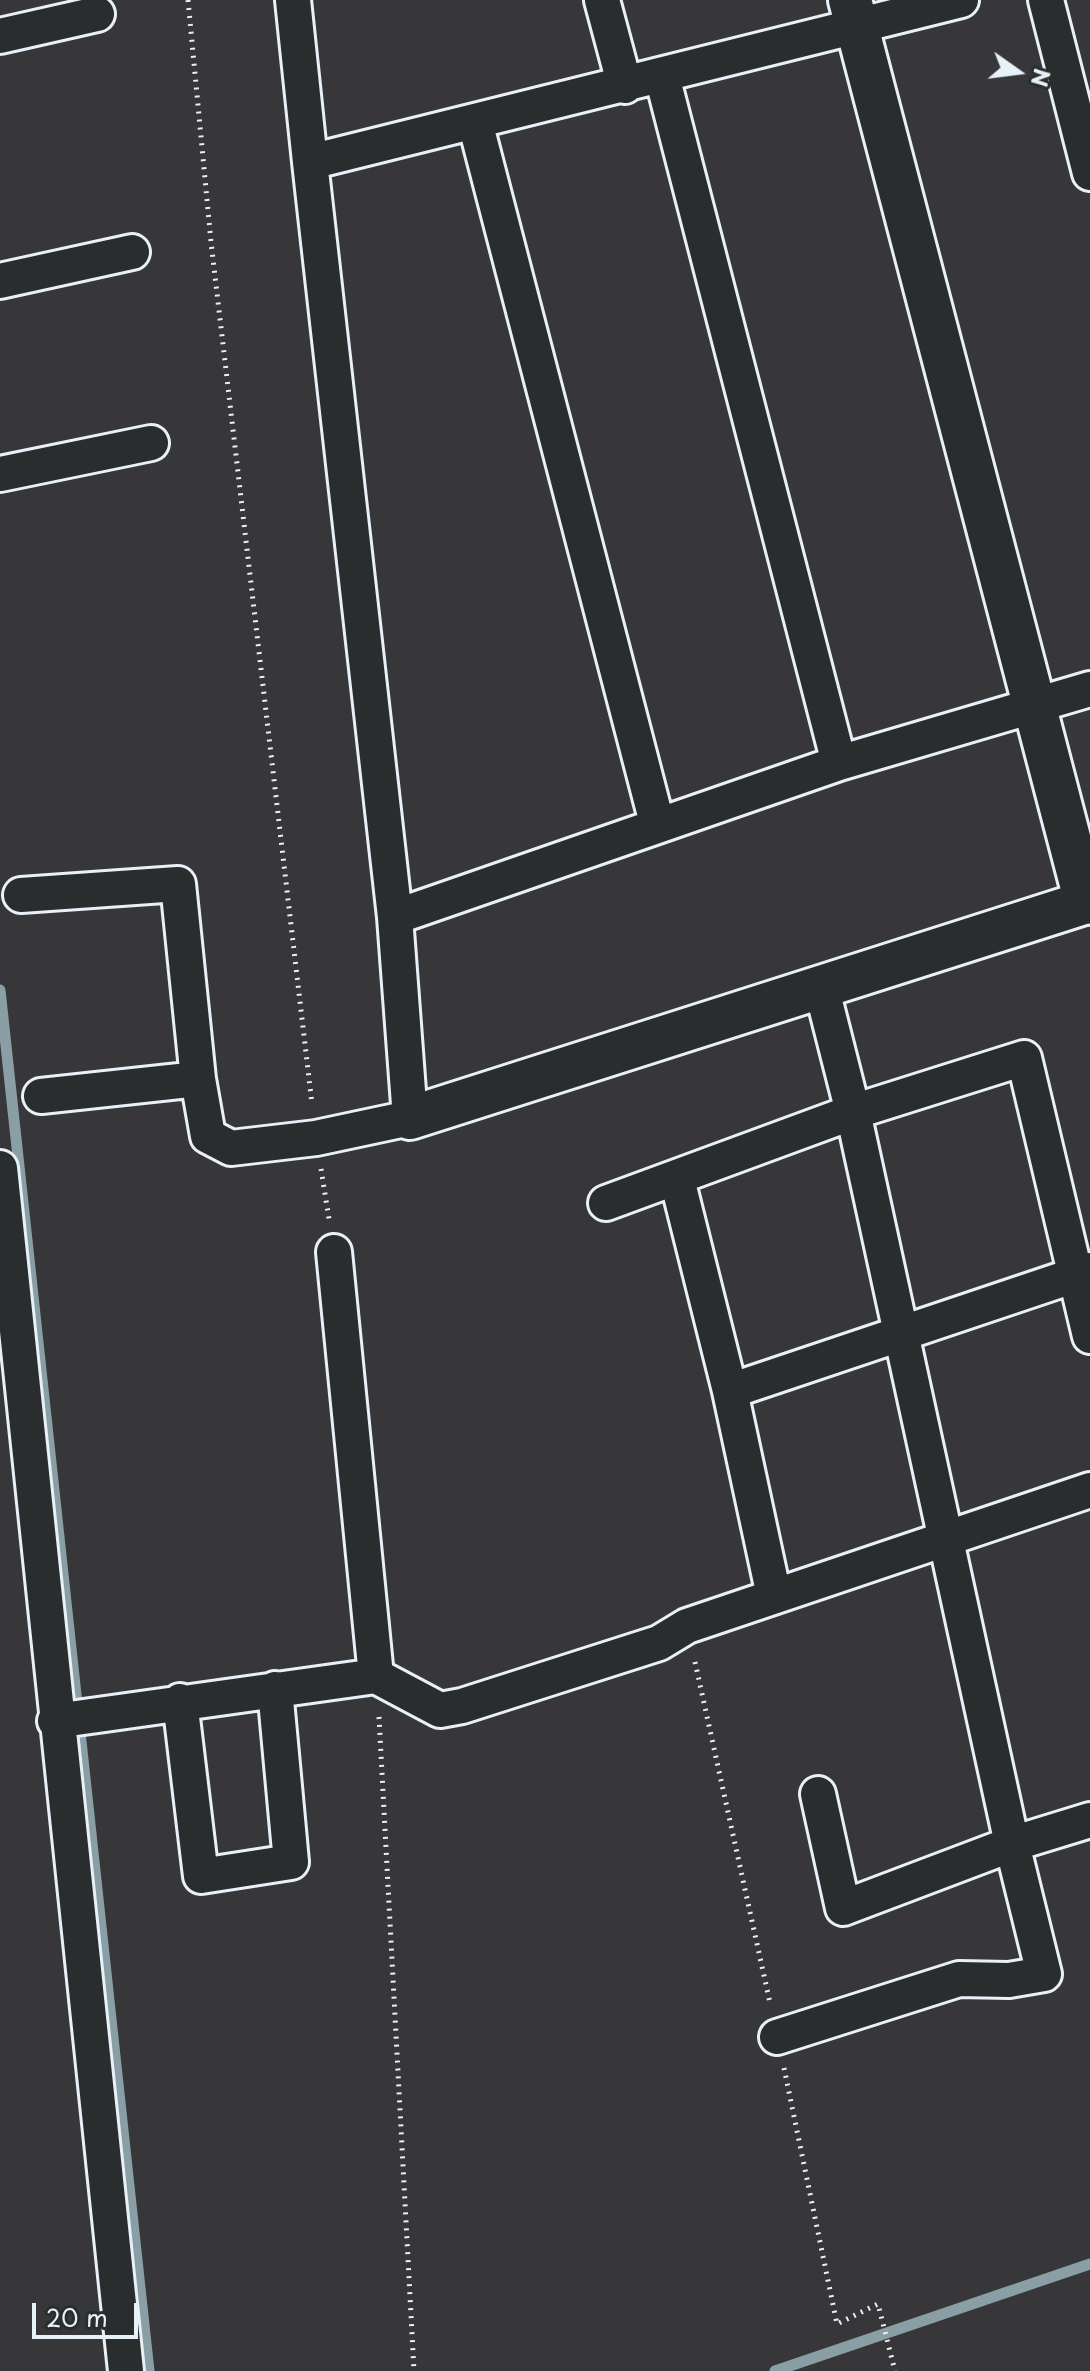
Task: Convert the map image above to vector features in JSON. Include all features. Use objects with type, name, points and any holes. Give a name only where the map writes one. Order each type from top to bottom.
[{"type":"street","points":[[293,0],[395,917],[410,1118]]},
{"type":"street","points":[[602,0],[625,86]]},
{"type":"street","points":[[310,162],[662,76],[854,12],[961,0]]},
{"type":"street","points":[[1046,0],[1090,173]]},
{"type":"street","points":[[21,895],[178,884],[198,1079],[208,1136],[231,1148],[316,1138],[410,1118],[1088,902],[1033,704],[854,12]]},
{"type":"street","points":[[0,36],[97,14]]},
{"type":"street","points":[[662,76],[839,763]]},
{"type":"street","points":[[475,122],[657,823]]},
{"type":"street","points":[[0,281],[132,252]]},
{"type":"street","points":[[0,474],[151,443]]},
{"type":"street","points":[[395,917],[657,823],[839,763],[1090,689]]},
{"type":"street","points":[[777,2037],[959,1979],[1009,1980],[1044,1974],[1012,1844],[853,1112],[821,986]]},
{"type":"street","points":[[606,1203],[853,1112],[1024,1058],[1083,1272],[1090,1336]]},
{"type":"street","points":[[41,1096],[198,1079]]},
{"type":"street","points":[[0,1168],[55,1721],[126,2371]]},
{"type":"street","points":[[677,1179],[730,1391],[774,1596]]},
{"type":"street","points":[[334,1252],[376,1676]]},
{"type":"street","points":[[730,1391],[1083,1272]]},
{"type":"street","points":[[55,1721],[180,1701],[376,1676],[440,1710],[462,1706],[659,1643],[687,1626],[1090,1490]]},
{"type":"street","points":[[180,1701],[201,1876],[291,1862],[275,1689]]},
{"type":"street","points":[[818,1794],[843,1908],[1012,1844],[1090,1820]]},
{"type":"path","points":[[188,0],[211,242],[316,1138],[334,1252]]},
{"type":"path","points":[[376,1676],[414,2371]]},
{"type":"waterway","points":[[0,990],[149,2371]]},
{"type":"waterway","points":[[775,2371],[1090,2264]]}]
